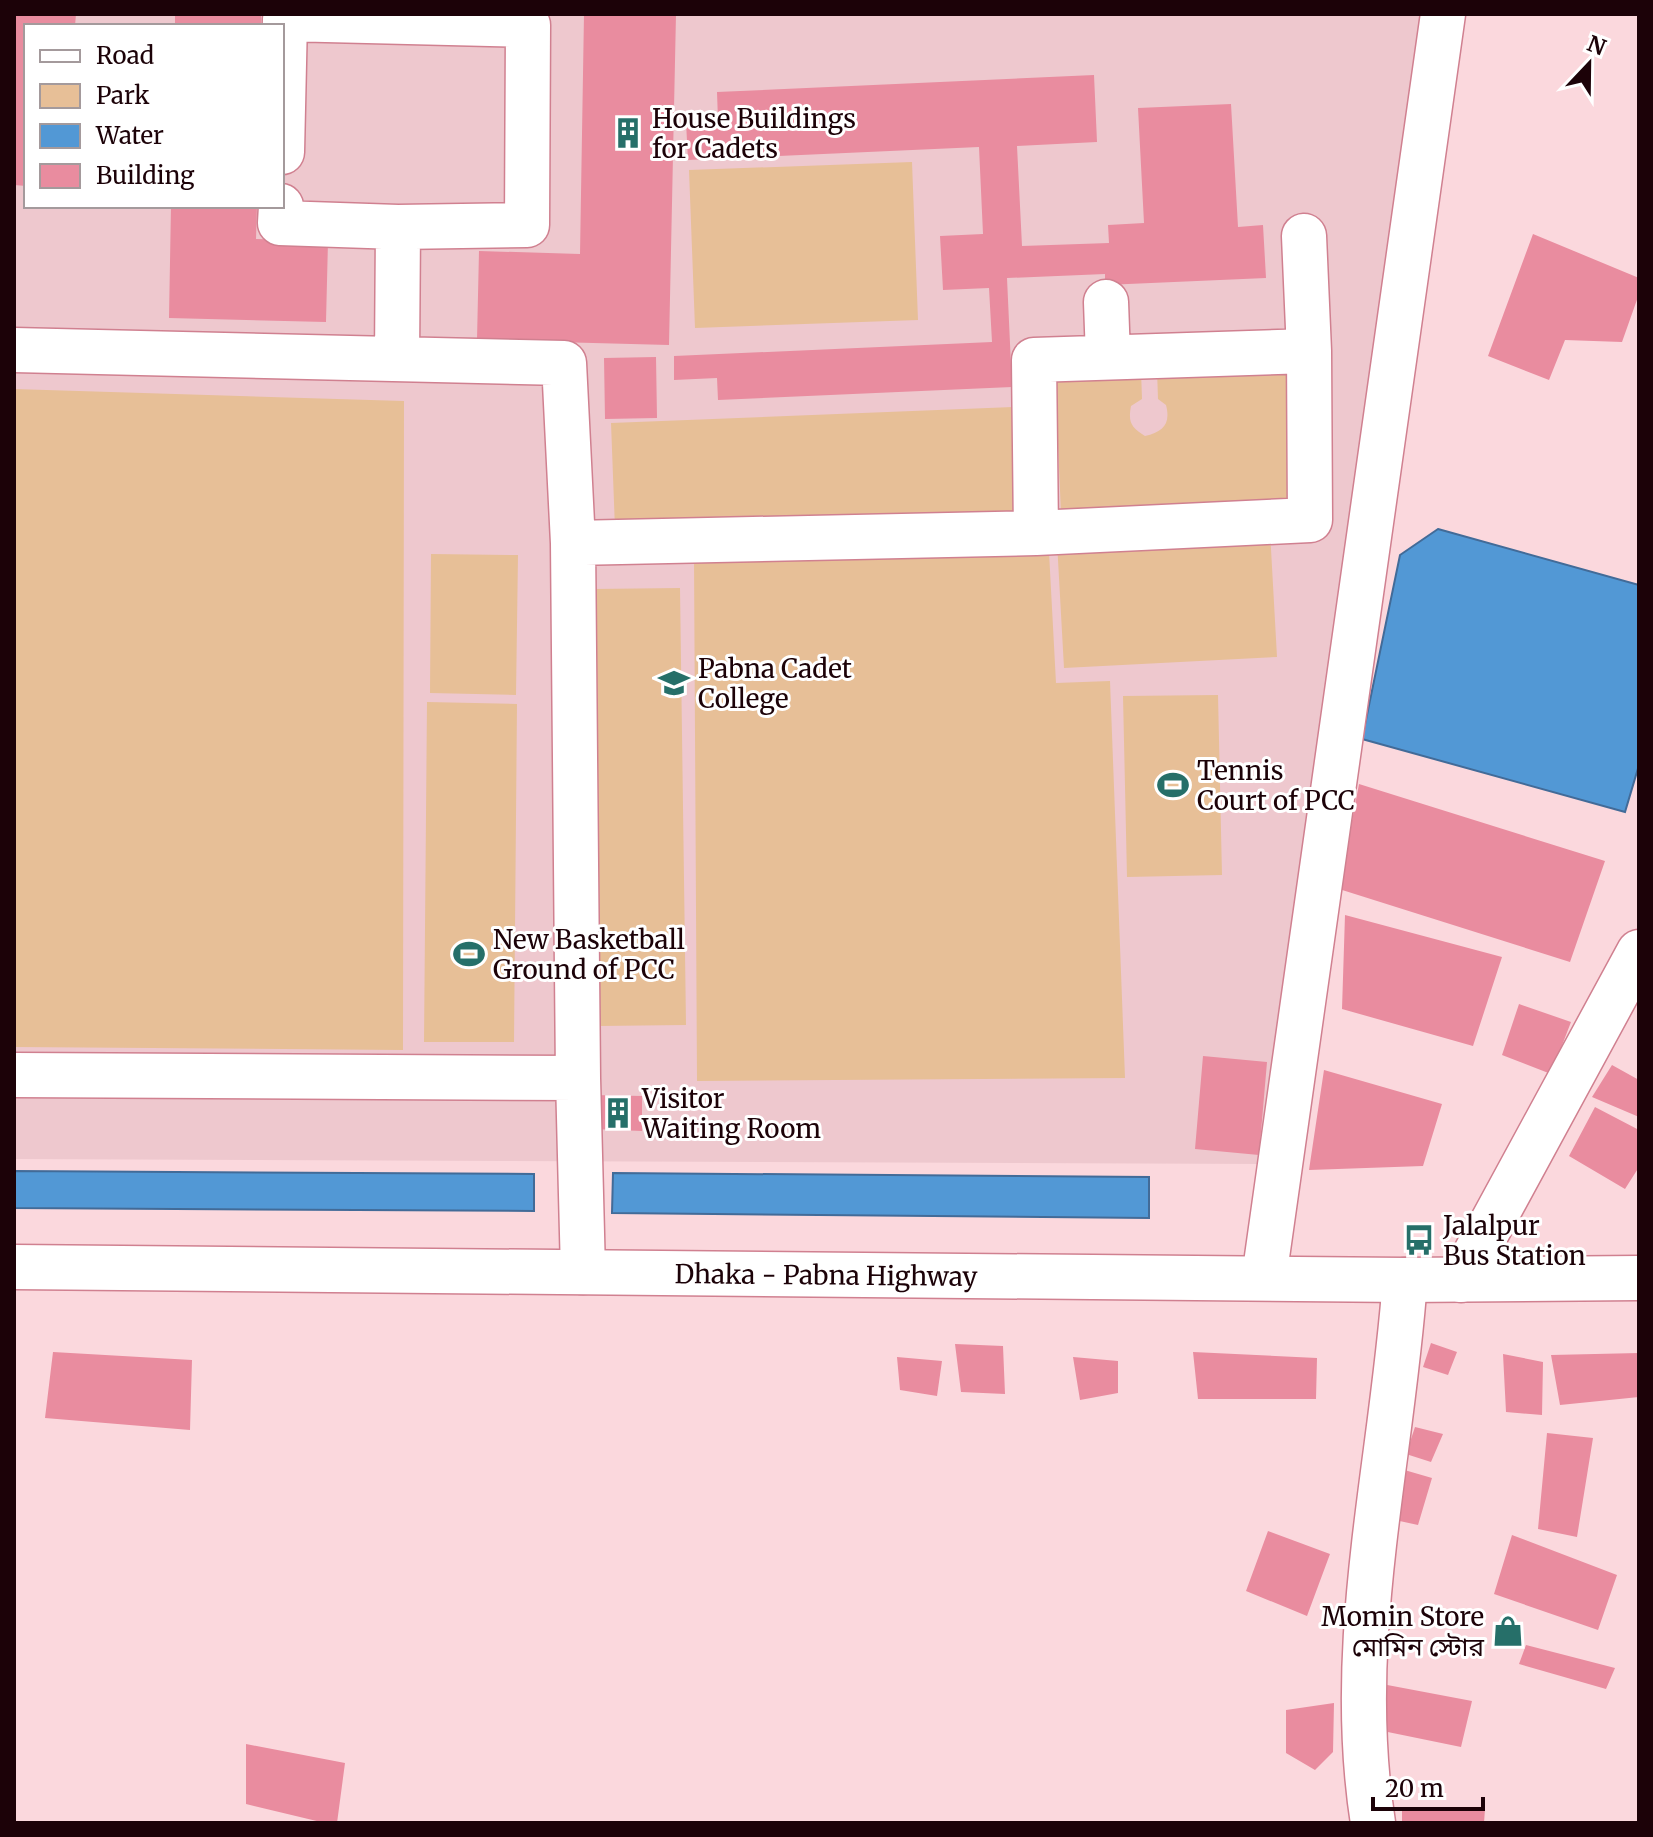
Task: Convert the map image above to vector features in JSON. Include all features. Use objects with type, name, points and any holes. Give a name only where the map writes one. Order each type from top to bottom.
[{"type":"main road","points":[[1264,1278],[1443,14]]},
{"type":"main road","points":[[281,208],[280,223],[398,227],[527,225],[528,25],[285,19],[284,63]]},
{"type":"main road","points":[[397,359],[398,227]]},
{"type":"main road","points":[[573,543],[1036,533],[1310,520],[1309,351],[1304,236]]},
{"type":"main road","points":[[1106,302],[1108,357]]},
{"type":"main road","points":[[14,350],[564,363],[573,543],[583,1272]]},
{"type":"main road","points":[[1036,533],[1034,360],[1309,351]]},
{"type":"main road","points":[[1461,1280],[1639,952]]},
{"type":"main road","points":[[14,1075],[578,1078]]},
{"type":"main road","name":"Dhaka - Pabna Highway","points":[[14,1267],[1405,1280],[1639,1278]]},
{"type":"main road","points":[[1373,1823],[1365,1773],[1362,1705],[1369,1571],[1402,1326],[1405,1280]]},
{"type":"shaded area","name":"Pabna Cadet College","points":[[14,14],[1429,14],[1265,1164],[14,1159]]},
{"type":"green space","points":[[912,162],[918,320],[695,328],[689,170]]},
{"type":"green space","points":[[1287,365],[1293,503],[1061,513],[1055,374],[1141,370],[1142,399],[1131,406],[1130,421],[1145,436],[1161,429],[1167,417],[1166,405],[1158,399],[1157,370]]},
{"type":"green space","points":[[14,389],[404,401],[403,1050],[14,1047]]},
{"type":"green space","points":[[1013,407],[1018,513],[615,529],[611,423]]},
{"type":"green space","points":[[1270,531],[1277,657],[1064,668],[1057,542]]},
{"type":"green space","points":[[1049,552],[1056,683],[1110,681],[1125,1078],[697,1081],[694,559]]},
{"type":"green space","points":[[431,554],[518,555],[516,695],[430,693]]},
{"type":"green space","points":[[680,588],[686,1025],[599,1026],[593,589]]},
{"type":"green space","name":"Tennis Court of PCC","points":[[1218,695],[1222,875],[1127,877],[1123,696]]},
{"type":"green space","points":[[427,702],[517,704],[514,1042],[424,1042]]},
{"type":"water","points":[[1438,529],[1639,585],[1639,765],[1625,812],[1362,739],[1400,555]]},
{"type":"water","points":[[14,1171],[534,1174],[534,1211],[14,1208]]},
{"type":"water","points":[[613,1173],[1149,1177],[1149,1218],[612,1213]]},
{"type":"building","points":[[14,14],[76,14],[75,24],[24,24],[24,186],[14,185]]},
{"type":"building","points":[[175,14],[261,14],[261,24],[175,24]]},
{"type":"building","name":"House Buildings for Cadets","points":[[584,14],[676,14],[669,345],[477,340],[479,251],[580,254]]},
{"type":"building","points":[[1094,75],[1097,142],[1017,146],[1022,246],[1109,243],[1108,225],[1144,223],[1138,108],[1231,104],[1238,227],[1263,225],[1266,278],[1105,285],[1105,274],[1007,278],[1012,387],[718,400],[717,378],[674,380],[674,356],[992,342],[989,288],[943,290],[940,236],[983,234],[979,147],[688,160],[686,122],[718,120],[717,92]]},
{"type":"building","points":[[171,208],[257,208],[256,239],[328,241],[326,322],[169,318]]},
{"type":"building","points":[[1533,234],[1639,278],[1639,294],[1622,342],[1565,340],[1549,380],[1488,356]]},
{"type":"building","points":[[656,357],[657,418],[605,419],[604,358]]},
{"type":"building","points":[[1359,784],[1605,861],[1570,962],[1339,889]]},
{"type":"building","points":[[1345,915],[1502,957],[1473,1046],[1342,1009]]},
{"type":"building","points":[[1519,1004],[1571,1022],[1551,1074],[1502,1055]]},
{"type":"building","points":[[1203,1056],[1267,1062],[1259,1155],[1195,1149]]},
{"type":"building","points":[[1612,1065],[1639,1080],[1639,1117],[1592,1097]]},
{"type":"building","points":[[1324,1070],[1442,1104],[1423,1166],[1309,1170]]},
{"type":"building","name":"Visitor Waiting Room","points":[[593,1095],[642,1096],[642,1131],[593,1129]]},
{"type":"building","points":[[1595,1107],[1639,1130],[1639,1167],[1625,1189],[1569,1156]]},
{"type":"building","points":[[1431,1343],[1457,1352],[1448,1375],[1423,1367]]},
{"type":"building","points":[[955,1344],[1003,1346],[1005,1394],[961,1392]]},
{"type":"building","points":[[53,1352],[192,1360],[190,1430],[45,1418]]},
{"type":"building","points":[[1193,1352],[1317,1358],[1316,1399],[1198,1399]]},
{"type":"building","points":[[1639,1353],[1639,1397],[1560,1405],[1551,1355]]},
{"type":"building","points":[[1503,1354],[1543,1362],[1542,1415],[1506,1412]]},
{"type":"building","points":[[897,1357],[942,1361],[937,1396],[900,1390]]},
{"type":"building","points":[[1073,1357],[1118,1361],[1118,1393],[1080,1400]]},
{"type":"building","points":[[1415,1427],[1443,1434],[1431,1462],[1406,1454]]},
{"type":"building","points":[[1547,1433],[1593,1438],[1577,1537],[1538,1529]]},
{"type":"building","points":[[1401,1469],[1432,1478],[1418,1525],[1395,1520]]},
{"type":"building","points":[[1268,1531],[1330,1554],[1307,1616],[1246,1591]]},
{"type":"building","points":[[1512,1535],[1617,1575],[1598,1630],[1494,1594]]},
{"type":"building","points":[[1526,1645],[1615,1668],[1606,1689],[1519,1664]]},
{"type":"building","points":[[1382,1684],[1472,1701],[1461,1747],[1378,1730]]},
{"type":"building","points":[[1334,1703],[1333,1752],[1315,1770],[1286,1753],[1286,1710]]},
{"type":"building","points":[[246,1744],[345,1763],[337,1823],[325,1823],[246,1804]]},
{"type":"building","points":[[1402,1808],[1485,1809],[1484,1823],[1402,1823]]},
{"type":"place","name":"House Buildings for Cadets","points":[[628,133]]},
{"type":"place","name":"Pabna Cadet College","points":[[674,683]]},
{"type":"place","name":"Tennis Court of PCC","points":[[1173,785]]},
{"type":"place","name":"New Basketball Ground of PCC","points":[[469,954]]},
{"type":"place","name":"Visitor Waiting Room","points":[[618,1113]]},
{"type":"place","name":"Jalalpur Bus Station","points":[[1419,1240]]},
{"type":"place","name":"Momin Store মোমিন স্টোর","points":[[1508,1631]]}]
